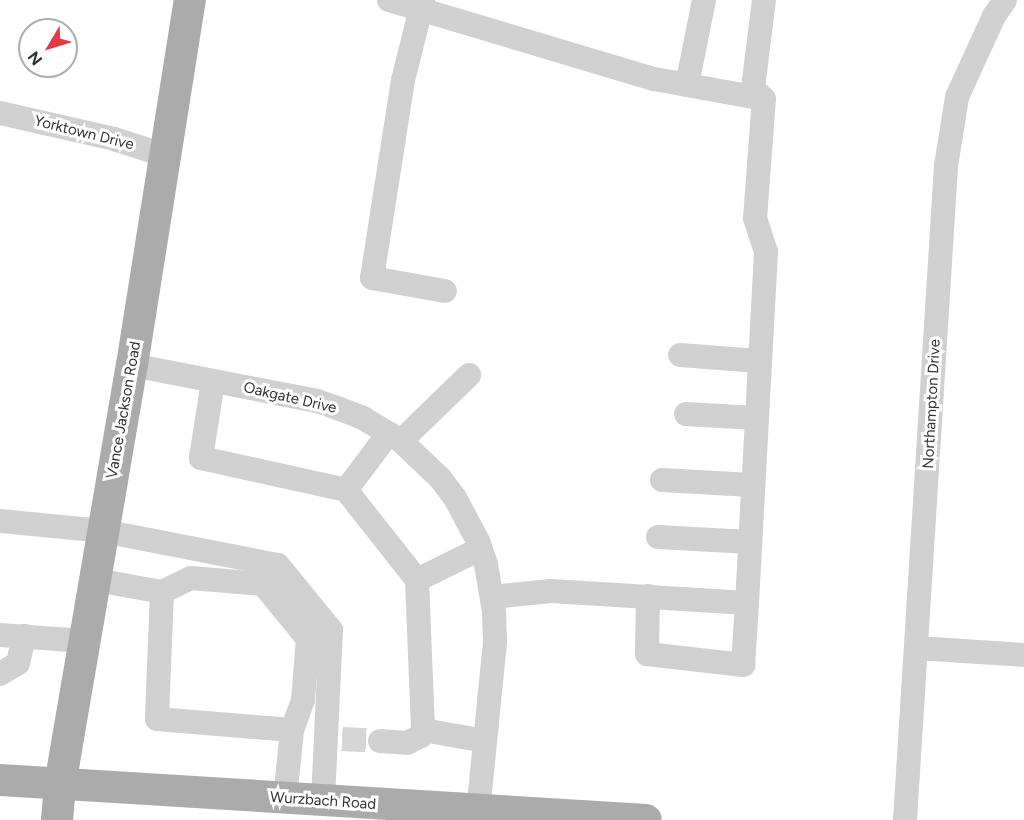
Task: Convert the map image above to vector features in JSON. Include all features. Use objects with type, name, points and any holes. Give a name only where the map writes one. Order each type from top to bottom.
[{"type":"main road","name":"Vance Jackson Road","points":[[57,820],[60,785],[167,156],[190,0]]},
{"type":"main road","name":"Wurzbach Road","points":[[0,780],[323,801],[388,813],[646,820]]},
{"type":"street","points":[[389,0],[422,4],[654,79],[764,99]]},
{"type":"street","points":[[687,85],[704,0]]},
{"type":"street","points":[[648,596],[647,654],[742,665],[766,252],[755,218],[764,99],[753,88],[764,0]]},
{"type":"street","name":"Northampton Drive","points":[[905,820],[946,166],[957,98],[994,16],[1005,0]]},
{"type":"street","points":[[422,4],[403,80],[372,278],[445,291]]},
{"type":"street","name":"Yorktown Drive","points":[[0,113],[114,139],[167,156]]},
{"type":"street","points":[[680,355],[759,361]]},
{"type":"street","name":"Oakgate Drive","points":[[132,365],[316,402],[363,418],[395,437],[423,460],[450,491],[467,519],[480,549],[492,597],[495,642],[476,815]]},
{"type":"street","points":[[346,490],[395,437],[469,375]]},
{"type":"street","points":[[213,381],[201,458],[346,490],[417,580],[423,730],[421,736],[407,743],[380,741]]},
{"type":"street","points":[[686,414],[755,418]]},
{"type":"street","points":[[662,480],[751,485]]},
{"type":"street","points":[[0,521],[103,531],[278,566],[331,630],[334,739],[323,801]]},
{"type":"street","points":[[658,537],[749,542]]},
{"type":"street","points":[[417,580],[480,549]]},
{"type":"street","points":[[96,580],[162,592],[191,578],[263,584],[308,639],[303,700],[292,730],[285,799]]},
{"type":"street","points":[[492,597],[551,591],[747,603]]},
{"type":"street","points":[[162,592],[157,719],[292,730]]},
{"type":"street","points":[[0,674],[18,663],[12,636],[85,641]]},
{"type":"street","points":[[917,648],[1024,655]]},
{"type":"street","points":[[423,730],[485,741]]},
{"type":"tunnel","points":[[342,739],[380,741]]}]
